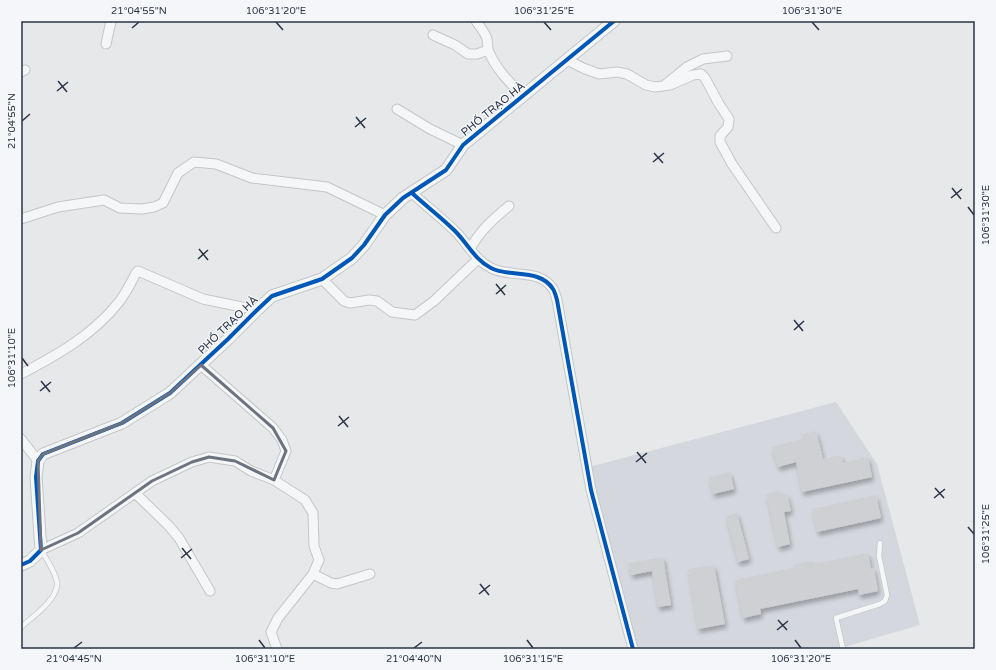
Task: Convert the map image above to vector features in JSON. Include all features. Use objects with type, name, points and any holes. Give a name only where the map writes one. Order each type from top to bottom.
[{"type":"street","points":[[106,44],[111,21]]},
{"type":"street","points":[[476,21],[484,31],[487,39],[488,50],[494,62],[510,83],[523,96]]},
{"type":"street","name":"PHỐ TRẠO HÀ","points":[[38,461],[43,454],[122,423],[148,408],[170,393],[272,296],[322,279],[352,258],[364,245],[385,215],[403,198],[446,170],[463,145],[567,60],[602,26],[614,21]]},
{"type":"street","points":[[433,35],[455,45],[468,54],[477,54],[488,50]]},
{"type":"street","points":[[664,86],[687,67],[703,60],[727,56]]},
{"type":"street","points":[[567,60],[599,74],[617,72],[627,74],[646,85],[655,87],[681,81],[693,74],[703,76],[729,119],[728,127],[720,136],[720,142],[732,164],[776,228]]},
{"type":"street","points":[[397,109],[430,129],[463,145]]},
{"type":"street","points":[[21,220],[58,207],[104,200],[120,208],[142,209],[154,207],[162,203],[178,173],[194,162],[216,164],[252,178],[326,187],[385,215]]},
{"type":"street","points":[[412,193],[455,231],[478,259],[489,267],[502,272],[529,275],[543,279],[553,289],[557,300],[591,490],[633,649]]},
{"type":"street","points":[[470,249],[476,238],[491,221],[509,206]]},
{"type":"street","points":[[322,279],[344,301],[350,303],[368,300],[377,301],[392,312],[416,315],[434,302],[478,259]]},
{"type":"street","points":[[21,374],[55,356],[92,330],[120,302],[138,271],[203,299],[257,310]]},
{"type":"street","points":[[200,365],[273,428],[282,440],[286,451],[274,480]]},
{"type":"street","points":[[21,439],[38,461],[36,484],[41,550]]},
{"type":"street","points":[[21,565],[30,561],[41,550],[78,533],[152,481],[192,462],[209,457],[235,461],[251,471],[274,480],[305,500],[313,513],[314,546],[319,560],[313,574],[278,618],[271,632],[277,649]]},
{"type":"street","points":[[135,493],[179,538],[210,591]]},
{"type":"street","points":[[313,574],[331,583],[337,584],[370,574]]},
{"type":"lane","points":[[843,649],[836,618],[885,601],[887,595],[879,556],[880,543]]},
{"type":"lane","points":[[21,628],[51,600],[56,590],[56,582],[51,567],[41,550]]},
{"type":"highlighted area","points":[[201,365],[273,428],[286,451],[274,480],[235,461],[209,457],[192,462],[152,481],[78,533],[41,550],[38,461],[43,454],[122,423],[170,393]]},
{"type":"shaded area","points":[[836,402],[877,464],[920,625],[837,649],[634,649],[589,467]]},
{"type":"building","points":[[816,431],[823,459],[841,455],[843,463],[868,457],[872,477],[802,492],[796,462],[778,467],[772,447],[802,439],[801,435]]},
{"type":"building","points":[[730,472],[734,489],[713,494],[709,477]]},
{"type":"building","points":[[779,491],[781,496],[787,494],[791,511],[784,512],[790,544],[778,547],[766,494]]},
{"type":"building","points":[[876,495],[881,518],[817,532],[812,509]]},
{"type":"building","points":[[737,513],[749,559],[738,562],[726,516]]},
{"type":"building","points":[[868,553],[871,569],[874,568],[878,591],[859,595],[858,589],[760,609],[761,614],[743,618],[735,580],[793,568],[793,565],[813,561],[813,564]]},
{"type":"building","points":[[663,557],[671,605],[658,607],[652,571],[631,575],[629,563]]},
{"type":"building","points":[[714,565],[725,624],[698,629],[688,569]]},
{"type":"cycle path","points":[[21,565],[30,561],[41,550],[36,477],[38,461],[43,454],[122,423],[170,393],[272,296],[322,279],[352,258],[364,245],[385,215],[403,198],[446,170],[463,145],[614,21]]},
{"type":"cycle path","points":[[412,193],[445,221],[485,265],[507,273],[524,274],[540,278],[547,282],[554,290],[591,490],[633,649]]}]
